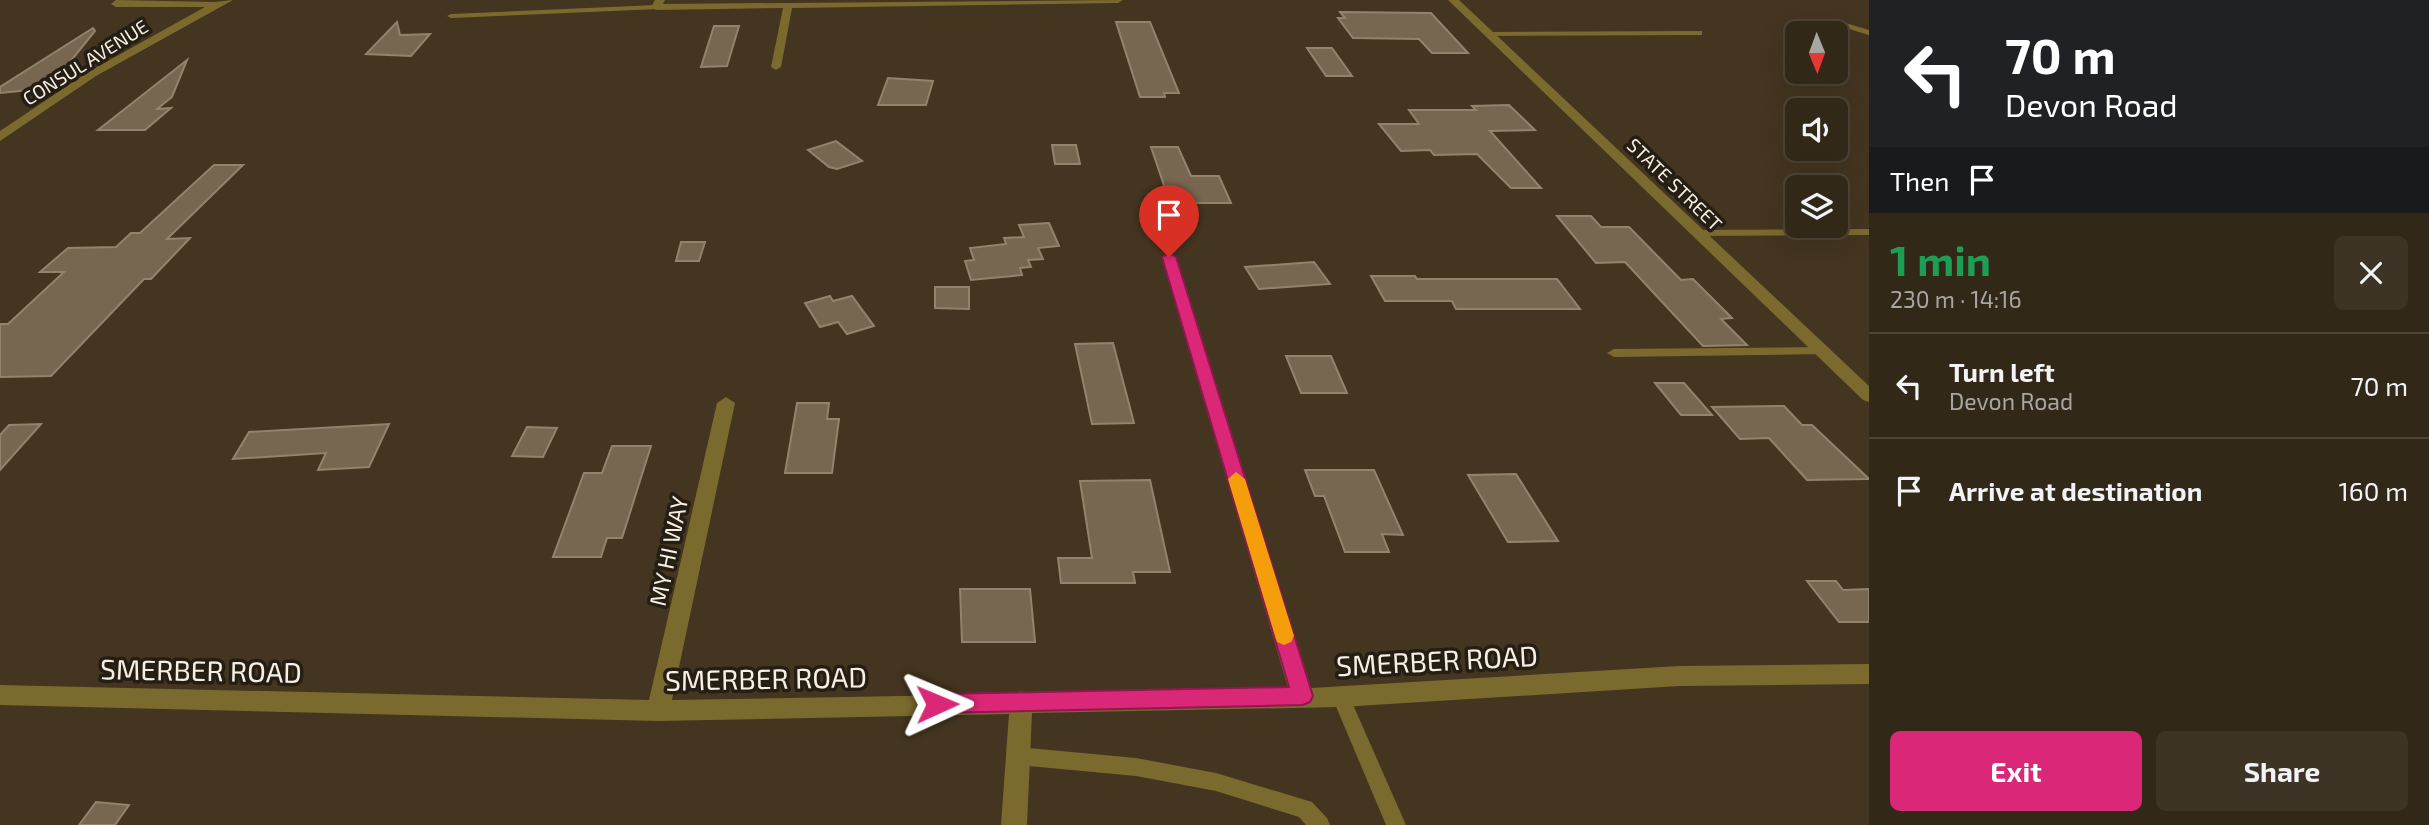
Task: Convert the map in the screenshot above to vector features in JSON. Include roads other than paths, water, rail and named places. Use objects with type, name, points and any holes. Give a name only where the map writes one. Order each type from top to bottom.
[{"type":"street","points":[[122,0],[116,4],[223,2]]},
{"type":"street","points":[[658,4],[788,5],[1118,0]]},
{"type":"street","name":"STATE STREET","points":[[1453,0],[1869,396]]},
{"type":"street","name":"CONSUL AVENUE","points":[[0,137],[92,74],[223,2]]},
{"type":"street","points":[[776,67],[788,5]]},
{"type":"street","points":[[1169,257],[1303,696]]},
{"type":"street","name":"MY HI WAY","points":[[658,710],[726,403]]},
{"type":"street","name":"SMERBER ROAD","points":[[0,695],[658,710],[1341,696],[1679,676],[1869,674]]},
{"type":"street","points":[[1014,825],[1021,701]]},
{"type":"lane","points":[[451,16],[658,4]]},
{"type":"lane","points":[[1848,26],[1869,33]]},
{"type":"lane","points":[[1489,34],[1699,33]]},
{"type":"lane","points":[[1698,233],[1869,232]]},
{"type":"lane","points":[[1614,353],[1822,351]]},
{"type":"lane","points":[[1341,696],[1396,825]]},
{"type":"lane","points":[[1018,756],[1136,767],[1216,782],[1305,809],[1320,825]]}]
